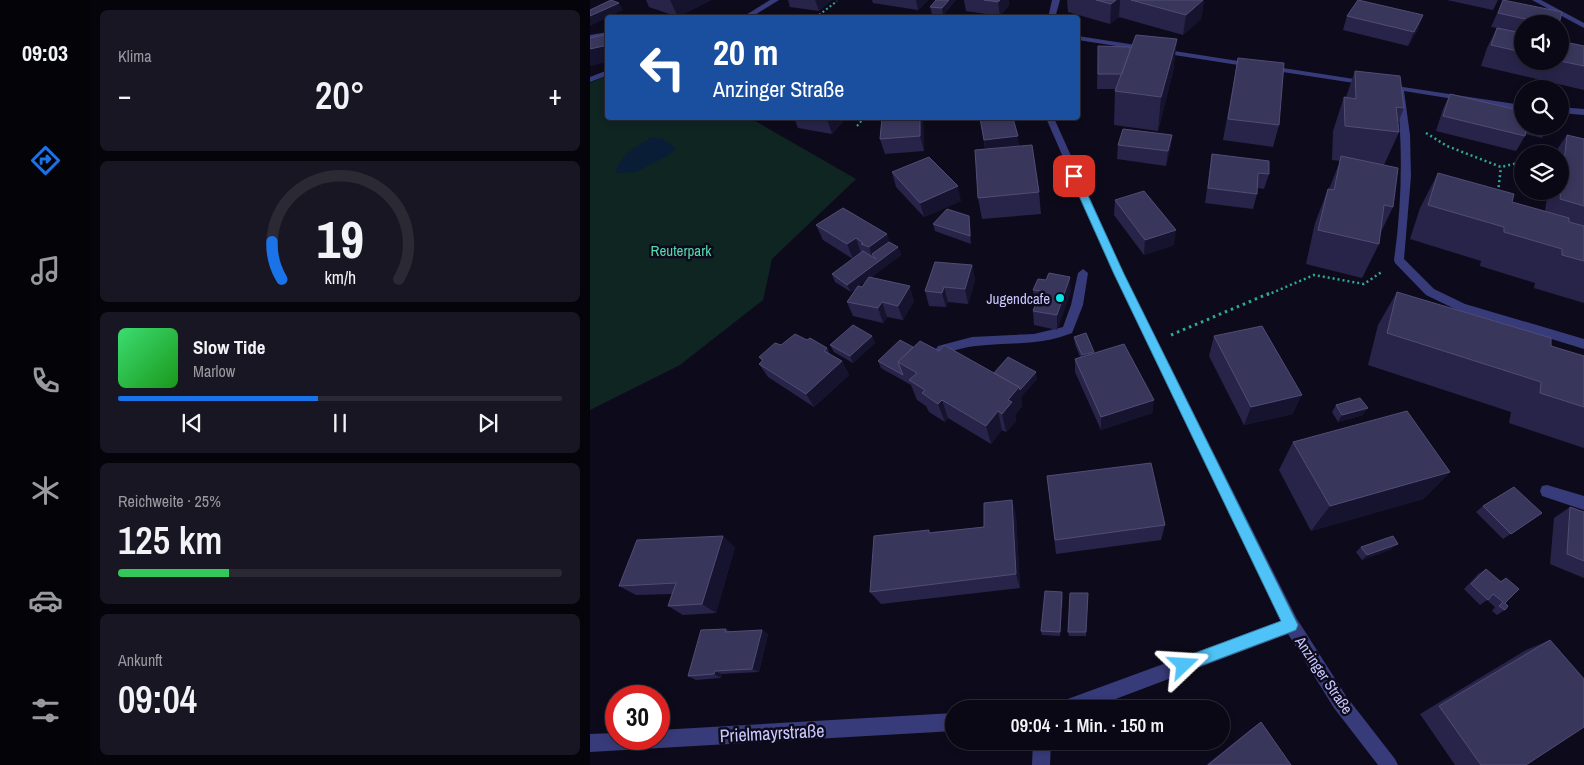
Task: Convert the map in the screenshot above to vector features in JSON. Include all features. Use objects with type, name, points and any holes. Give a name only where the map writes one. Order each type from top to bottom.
[{"type":"street","points":[[749,15],[775,0]]},
{"type":"street","points":[[1052,15],[1056,0]]},
{"type":"street","points":[[1536,0],[1584,26]]},
{"type":"street","points":[[590,36],[605,34]]},
{"type":"street","points":[[1080,38],[1514,106]]},
{"type":"street","points":[[590,80],[605,73]]},
{"type":"street","points":[[1401,88],[1407,136],[1404,224],[1399,260],[1430,292],[1461,307],[1584,344]]},
{"type":"street","points":[[1569,111],[1584,112]]},
{"type":"street","name":"Anzinger Straße","points":[[1051,120],[1119,274],[1291,625],[1340,702],[1389,765]]},
{"type":"street","points":[[942,349],[975,341],[1020,341],[1052,337],[1068,330],[1077,306],[1083,273]]},
{"type":"street","points":[[1547,491],[1584,504]]},
{"type":"street","points":[[1089,700],[1291,625]]},
{"type":"street","name":"Prielmayrstraße","points":[[590,744],[945,723]]},
{"type":"street","points":[[1041,765],[1042,750]]},
{"type":"path","points":[[819,15],[837,1]]},
{"type":"path","points":[[1405,119],[1447,146],[1500,167],[1514,164]]},
{"type":"path","points":[[857,126],[862,120]]},
{"type":"path","points":[[1498,194],[1500,167]]},
{"type":"path","points":[[1171,335],[1314,275],[1364,284],[1399,260]]},
{"type":"green space","name":"Reuterpark","points":[[605,76],[605,120],[753,120],[856,179],[772,259],[763,300],[680,365],[590,410],[590,83]]},
{"type":"water","points":[[652,137],[663,139],[676,149],[667,156],[636,172],[615,173],[625,156]]},
{"type":"building","points":[[611,0],[619,3],[590,16],[590,10]]},
{"type":"building","points":[[936,0],[949,0],[942,8],[930,7]]},
{"type":"building","points":[[984,0],[1000,0],[998,2]]},
{"type":"building","points":[[1096,0],[1116,0],[1111,4]]},
{"type":"building","points":[[1131,0],[1203,0],[1186,15]]},
{"type":"building","points":[[1358,0],[1423,15],[1414,32],[1347,16]]},
{"type":"building","points":[[1503,0],[1562,12],[1561,15],[1514,15],[1514,17],[1498,13]]},
{"type":"building","points":[[1497,28],[1514,31],[1514,50],[1491,45]]},
{"type":"building","points":[[605,35],[605,46],[590,49],[590,38]]},
{"type":"building","points":[[1136,35],[1177,39],[1161,97],[1115,91]]},
{"type":"building","points":[[1569,43],[1584,46],[1584,66],[1569,63]]},
{"type":"building","points":[[1098,46],[1130,47],[1122,74],[1098,74]]},
{"type":"building","points":[[1238,58],[1284,63],[1279,125],[1228,119]]},
{"type":"building","points":[[1355,71],[1400,76],[1404,108],[1396,107],[1399,132],[1345,126],[1344,97],[1356,99]]},
{"type":"building","points":[[1450,94],[1514,109],[1514,133],[1443,116]]},
{"type":"building","points":[[882,120],[920,120],[920,136],[880,139]]},
{"type":"building","points":[[980,120],[1014,120],[1018,136],[984,140]]},
{"type":"building","points":[[1123,129],[1172,135],[1168,151],[1118,145]]},
{"type":"building","points":[[1567,135],[1584,139],[1584,206],[1563,200],[1569,200],[1569,145],[1566,145]]},
{"type":"building","points":[[1032,145],[1039,192],[978,198],[975,150]]},
{"type":"building","points":[[1212,154],[1269,161],[1269,174],[1258,173],[1257,194],[1208,188]]},
{"type":"building","points":[[1341,156],[1398,168],[1393,207],[1384,205],[1379,244],[1318,230],[1328,189],[1334,190]]},
{"type":"building","points":[[929,157],[958,186],[920,203],[892,172]]},
{"type":"building","points":[[1438,173],[1514,194],[1512,202],[1569,218],[1569,222],[1584,226],[1584,261],[1562,255],[1562,249],[1504,232],[1504,227],[1428,205]]},
{"type":"building","points":[[1144,191],[1176,230],[1145,240],[1115,200]]},
{"type":"building","points":[[843,208],[887,234],[869,247],[861,244],[863,243],[856,238],[847,244],[816,225]]},
{"type":"building","points":[[947,209],[969,216],[970,236],[933,224]]},
{"type":"building","points":[[889,242],[898,247],[847,285],[832,274],[863,251],[876,259],[872,254]]},
{"type":"building","points":[[935,262],[972,265],[965,289],[944,287],[942,293],[925,291]]},
{"type":"building","points":[[1049,273],[1070,277],[1057,315],[1033,311],[1041,291],[1033,290],[1038,279],[1046,280]]},
{"type":"building","points":[[869,277],[910,286],[898,306],[882,302],[878,308],[847,302],[858,286],[862,287]]},
{"type":"building","points":[[1397,292],[1551,338],[1551,346],[1584,356],[1584,407],[1540,393],[1541,382],[1387,333]]},
{"type":"building","points":[[853,325],[872,336],[850,356],[830,345]]},
{"type":"building","points":[[1262,326],[1302,395],[1251,407],[1214,336]]},
{"type":"building","points":[[1086,333],[1094,352],[1082,355],[1074,337]]},
{"type":"building","points":[[795,334],[807,340],[810,338],[827,348],[824,351],[842,361],[806,394],[759,364],[763,360],[759,357],[775,343],[781,345]]},
{"type":"building","points":[[900,340],[913,347],[898,362],[903,375],[878,361]]},
{"type":"building","points":[[920,341],[939,351],[944,345],[1019,387],[1008,400],[1012,402],[1002,414],[998,411],[986,426],[942,400],[938,404],[922,393],[925,390],[909,380],[917,373],[898,362]]},
{"type":"building","points":[[1124,344],[1154,400],[1101,417],[1075,359]]},
{"type":"building","points":[[1008,357],[1036,372],[1020,390],[1019,387],[994,373]]},
{"type":"building","points":[[1360,398],[1368,408],[1342,415],[1336,405]]},
{"type":"building","points":[[1407,411],[1450,472],[1330,506],[1293,442]]},
{"type":"building","points":[[1151,463],[1165,525],[1055,540],[1047,476]]},
{"type":"building","points":[[1514,487],[1542,513],[1511,534],[1483,506]]},
{"type":"building","points":[[1012,500],[1016,574],[870,592],[874,536],[984,527],[984,503]]},
{"type":"building","points":[[1570,507],[1584,512],[1584,561],[1567,554]]},
{"type":"building","points":[[723,536],[702,604],[668,606],[676,583],[619,586],[637,540]]},
{"type":"building","points":[[1393,536],[1398,544],[1367,555],[1361,547]]},
{"type":"building","points":[[1486,569],[1501,582],[1506,578],[1519,589],[1505,603],[1508,606],[1505,610],[1499,606],[1503,602],[1493,594],[1488,600],[1471,584]]},
{"type":"building","points":[[1045,591],[1062,592],[1060,632],[1041,631]]},
{"type":"building","points":[[1070,593],[1088,593],[1086,632],[1068,632]]},
{"type":"building","points":[[726,629],[725,632],[762,630],[752,669],[715,671],[714,674],[688,676],[701,630]]},
{"type":"building","points":[[1550,640],[1584,679],[1584,727],[1526,765],[1481,765],[1439,706]]},
{"type":"building","points":[[1261,722],[1291,765],[1208,765],[1226,750],[1230,750],[1230,747]]},
{"type":"place","name":"Jugendcafe","points":[[1060,298]]},
{"type":"route","points":[[1074,176],[1119,274],[1291,625],[1184,665]]}]
